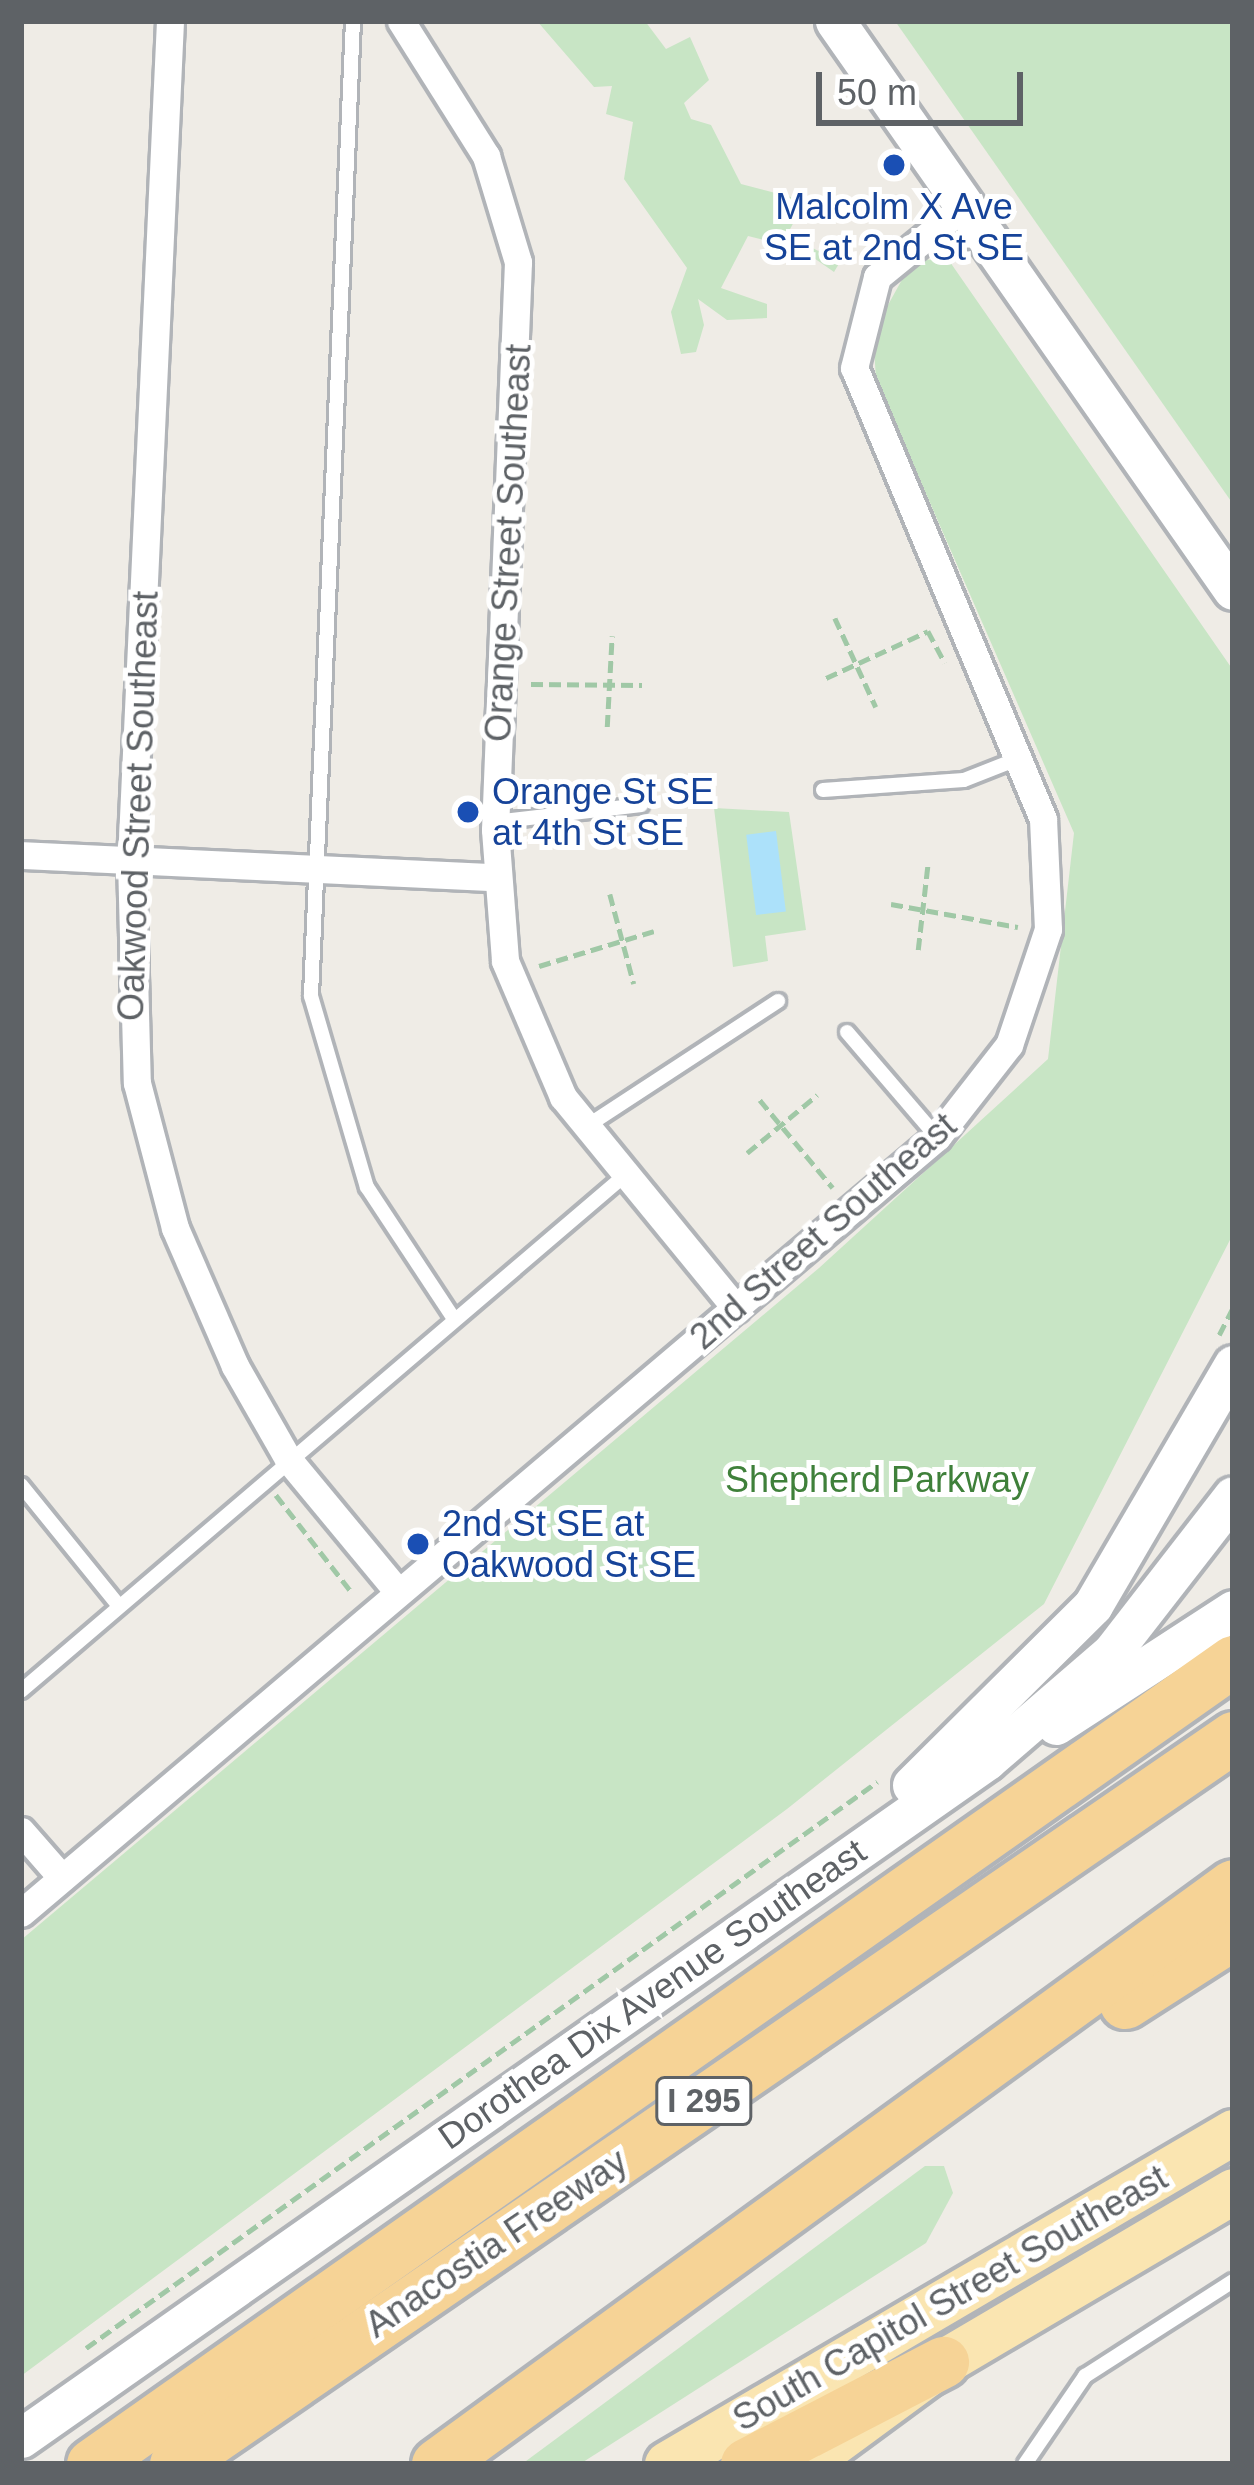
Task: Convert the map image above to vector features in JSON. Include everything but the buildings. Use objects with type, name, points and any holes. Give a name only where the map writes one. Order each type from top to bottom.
[{"type":"highway","points":[[92,2464],[1047,1801],[1233,1661]]},
{"type":"highway","points":[[1047,1801],[1233,1683]]},
{"type":"highway","name":"Anacostia Freeway","points":[[175,2464],[1233,1737]]},
{"type":"highway","points":[[437,2464],[1233,1885]]},
{"type":"highway","points":[[783,2213],[912,2145],[1233,1934]]},
{"type":"highway","points":[[746,2464],[943,2362]]},
{"type":"main road","points":[[835,21],[1233,590]]},
{"type":"main road","points":[[737,1929],[956,1748],[1072,1630],[1150,1522],[1224,1356]]},
{"type":"main road","name":"Dorothea Dix Avenue Southeast","points":[[21,2438],[737,1929],[987,1760],[1124,1639],[1233,1496]]},
{"type":"main road","points":[[987,1760],[1233,1610]]},
{"type":"main road","name":"South Capitol Street Southeast","points":[[667,2464],[1225,2135]]},
{"type":"main road","points":[[804,2464],[943,2362],[1233,2191]]},
{"type":"street","name":"Oakwood Street Southeast","points":[[170,21],[127,990],[150,1144],[202,1298],[288,1459],[398,1592]]},
{"type":"street","name":"Orange Street Southeast","points":[[400,21],[486,157],[518,262],[495,822],[496,877],[519,1009],[584,1128],[736,1308]]},
{"type":"street","name":"2nd Street Southeast","points":[[21,1912],[937,1137],[999,1062],[1040,972],[1049,863],[1024,756],[854,368],[877,277],[964,206]]},
{"type":"street","points":[[21,855],[496,877]]},
{"type":"street","points":[[21,1832],[62,1877]]},
{"type":"lane","points":[[353,21],[312,869],[311,996],[334,1097],[367,1187],[454,1319]]},
{"type":"lane","points":[[823,790],[964,780],[1024,756]]},
{"type":"lane","points":[[495,822],[641,805]]},
{"type":"lane","points":[[584,1128],[778,1000]]},
{"type":"lane","points":[[847,1032],[937,1137]]},
{"type":"lane","points":[[21,1691],[624,1176]]},
{"type":"lane","points":[[21,1485],[119,1606]]},
{"type":"lane","points":[[1025,2464],[1085,2376],[1233,2281]]},
{"type":"path","points":[[835,619],[876,707]]},
{"type":"path","points":[[826,678],[928,631],[949,671]]},
{"type":"path","points":[[607,727],[612,636]]},
{"type":"path","points":[[531,684],[641,685]]},
{"type":"path","points":[[918,950],[928,862]]},
{"type":"path","points":[[610,894],[634,984]]},
{"type":"path","points":[[1015,947],[1018,901]]},
{"type":"path","points":[[892,904],[1018,924]]},
{"type":"path","points":[[533,967],[654,931]]},
{"type":"path","points":[[746,1153],[817,1095]]},
{"type":"path","points":[[760,1100],[836,1191],[851,1177]]},
{"type":"path","points":[[1224,1356],[1233,1308]]},
{"type":"path","points":[[264,1480],[354,1593],[338,1607]]},
{"type":"path","points":[[69,2360],[889,1773]]},
{"type":"green space","points":[[537,21],[645,21],[666,49],[690,37],[709,80],[684,103],[691,119],[711,125],[741,184],[791,197],[798,214],[787,235],[840,262],[834,272],[801,249],[748,236],[721,288],[767,304],[767,318],[727,320],[698,299],[704,325],[696,352],[681,354],[671,312],[687,268],[624,179],[633,122],[606,114],[612,86],[594,87]]},
{"type":"green space","points":[[895,21],[1233,21],[1233,504]]},
{"type":"green space","name":"Shepherd Parkway","points":[[914,258],[950,262],[1233,670],[1233,1234],[1044,1604],[787,1809],[21,2376],[21,1940],[819,1268],[1048,1059],[1074,833],[876,379],[873,332]]},
{"type":"green space","points":[[714,808],[789,812],[806,930],[765,936],[768,961],[733,967]]},
{"type":"green space","points":[[925,2166],[944,2166],[953,2193],[926,2243],[580,2464],[522,2464]]},
{"type":"water","points":[[776,831],[786,911],[756,915],[746,835]]},
{"type":"place","name":"Malcolm X Ave SE at 2nd St SE","points":[[894,165]]},
{"type":"place","name":"Orange St SE at 4th St SE","points":[[468,812]]},
{"type":"place","name":"2nd St SE at Oakwood St SE","points":[[418,1544]]}]
